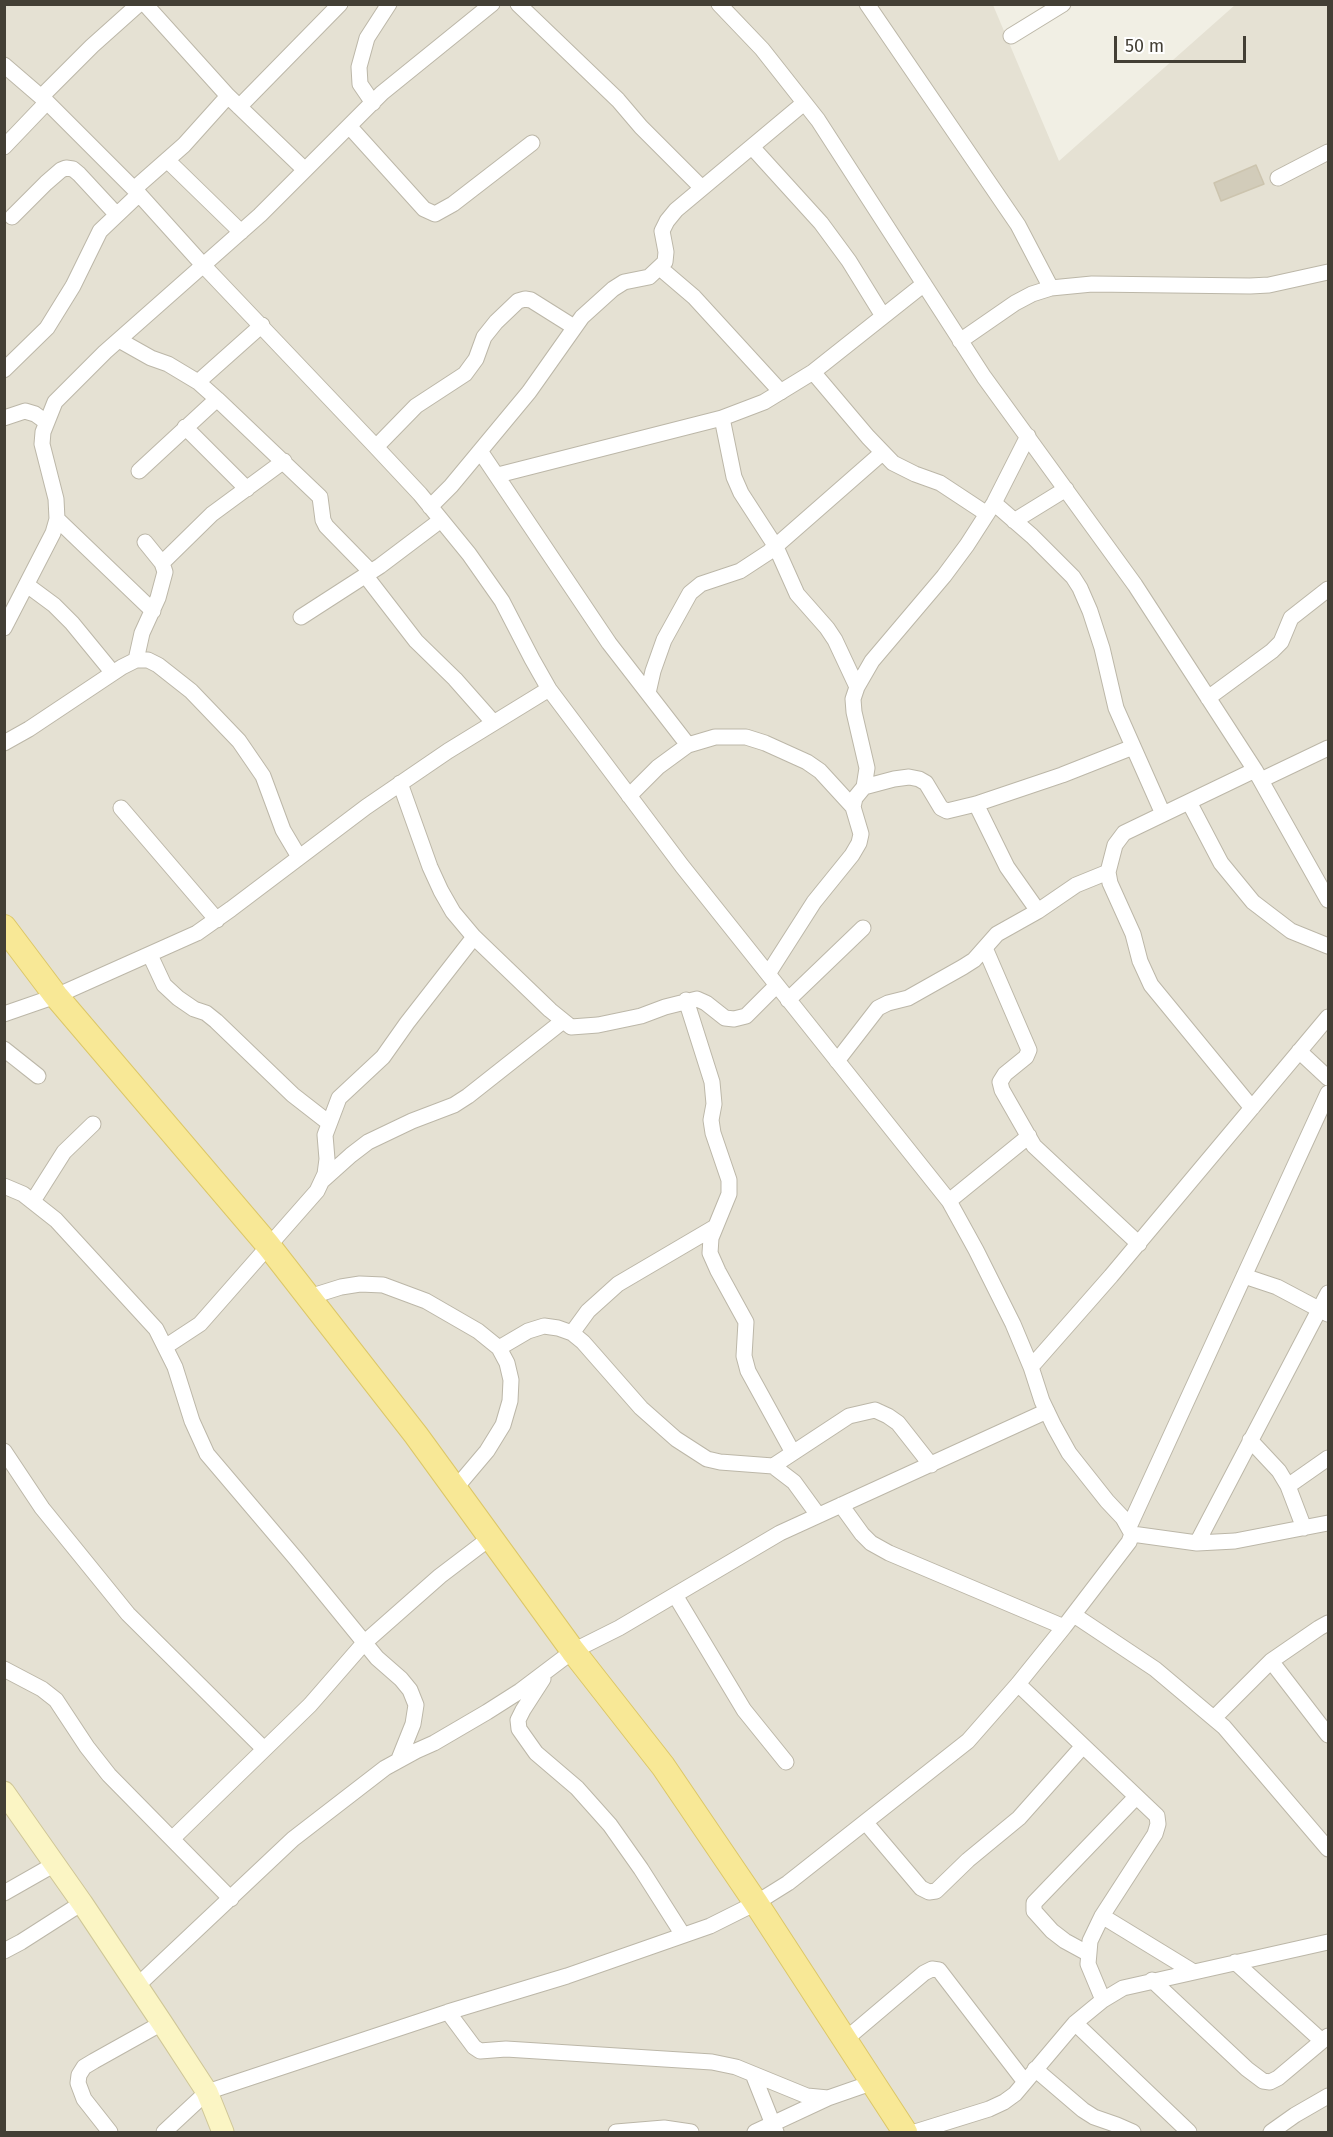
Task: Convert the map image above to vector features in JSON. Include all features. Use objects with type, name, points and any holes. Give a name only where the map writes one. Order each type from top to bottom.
[{"type":"main road","points":[[4,927],[56,996],[268,1245],[416,1435],[573,1651],[663,1766],[846,2039],[904,2133]]},
{"type":"street","points":[[4,147],[92,46],[139,4]]},
{"type":"street","points":[[145,4],[233,102],[305,170]]},
{"type":"street","points":[[4,370],[47,328],[73,286],[95,238],[137,192],[167,160],[340,4]]},
{"type":"street","points":[[373,103],[360,84],[359,67],[367,38],[389,4]]},
{"type":"street","points":[[4,628],[53,533],[57,519],[56,499],[42,444],[46,422],[55,402],[119,340],[241,232],[373,103],[492,4]]},
{"type":"street","points":[[518,4],[618,100],[641,127],[702,188]]},
{"type":"street","points":[[719,4],[762,49],[832,140],[984,377],[1136,585],[1258,775],[1329,900]]},
{"type":"street","points":[[867,4],[1018,225],[1051,288]]},
{"type":"street","points":[[1011,36],[1063,4]]},
{"type":"street","points":[[4,65],[44,100],[137,192],[376,447],[469,554],[502,601],[549,689],[682,866],[949,1201],[982,1260],[1031,1367],[1047,1411],[1070,1453],[1130,1530],[1197,1543],[1235,1541],[1329,1523]]},
{"type":"street","points":[[430,507],[451,486],[543,374],[582,317],[613,289],[624,282],[649,277],[665,262],[666,252],[662,231],[676,210],[804,103]]},
{"type":"street","points":[[349,126],[424,209],[435,214],[453,204],[532,143]]},
{"type":"street","points":[[752,147],[821,222],[883,316]]},
{"type":"street","points":[[1278,178],[1329,152]]},
{"type":"street","points":[[167,160],[241,232]]},
{"type":"street","points":[[12,217],[46,183],[66,168],[73,169],[79,174],[117,215]]},
{"type":"street","points":[[660,268],[694,297],[781,392]]},
{"type":"street","points":[[960,341],[1023,298],[1051,288],[1092,284],[1269,285],[1329,272]]},
{"type":"street","points":[[498,475],[722,418],[764,402],[813,372],[924,284]]},
{"type":"street","points":[[376,447],[416,406],[465,374],[476,359],[484,337],[518,301],[531,300],[574,327]]},
{"type":"street","points":[[198,382],[262,325]]},
{"type":"street","points":[[119,340],[151,358],[168,364],[198,382],[320,497],[326,526],[368,573],[416,641],[455,679],[493,722]]},
{"type":"street","points":[[813,372],[882,453],[902,469],[940,483],[1014,521],[1065,569],[1080,588],[1099,637],[1116,708],[1163,814]]},
{"type":"street","points":[[139,471],[217,399]]},
{"type":"street","points":[[4,418],[26,411],[46,422]]},
{"type":"street","points":[[722,418],[734,477],[741,493],[776,547],[797,594],[835,640],[857,687]]},
{"type":"street","points":[[185,427],[247,489]]},
{"type":"street","points":[[853,807],[855,798],[864,787],[867,768],[854,712],[853,699],[857,687],[872,661],[957,560],[991,509],[1028,436]]},
{"type":"street","points":[[480,451],[609,643],[688,745]]},
{"type":"street","points":[[648,693],[652,671],[664,640],[690,593],[701,584],[740,571],[776,547],[882,453]]},
{"type":"street","points":[[162,563],[212,513],[284,461]]},
{"type":"street","points":[[1014,521],[1066,489]]},
{"type":"street","points":[[57,519],[153,611]]},
{"type":"street","points":[[301,618],[441,520]]},
{"type":"street","points":[[136,660],[142,633],[153,611],[165,572],[162,563],[145,542]]},
{"type":"street","points":[[27,585],[72,622],[113,673]]},
{"type":"street","points":[[1208,698],[1272,651],[1281,642],[1291,618],[1329,589]]},
{"type":"street","points":[[4,743],[30,729],[113,673],[136,660],[148,660],[183,684],[239,741],[263,776],[280,824],[299,857]]},
{"type":"street","points":[[4,1014],[56,996],[197,933],[400,783],[493,722],[549,689]]},
{"type":"street","points":[[400,783],[441,891],[453,912],[474,937],[562,1022],[571,1027],[598,1025],[641,1016],[686,1000],[697,999],[725,1018],[734,1019],[746,1016],[773,980],[814,902],[847,862],[858,843],[861,834],[853,807],[820,771],[807,762],[746,737],[715,737],[688,745],[665,761],[629,796]]},
{"type":"street","points":[[864,787],[894,779],[920,778],[926,783],[941,808],[947,811],[976,804],[1062,775],[1133,747]]},
{"type":"street","points":[[1252,1108],[1151,985],[1108,872],[1115,845],[1125,833],[1189,801],[1329,748]]},
{"type":"street","points":[[1189,801],[1221,863],[1253,903],[1291,931],[1329,946]]},
{"type":"street","points":[[976,804],[1007,867],[1038,912]]},
{"type":"street","points":[[121,808],[217,920]]},
{"type":"street","points":[[837,1061],[878,1008],[918,993],[974,960],[997,934],[1038,912],[1076,885],[1108,872]]},
{"type":"street","points":[[788,1000],[863,928]]},
{"type":"street","points":[[165,1347],[200,1324],[305,1206],[325,1174],[327,1159],[325,1135],[339,1098],[383,1057],[406,1023],[474,937]]},
{"type":"street","points":[[985,948],[1029,1050],[1026,1057],[1005,1074],[1000,1082],[1002,1090],[1034,1146],[1139,1244]]},
{"type":"street","points":[[150,955],[164,985],[194,1009],[206,1013],[222,1026],[293,1095],[329,1123]]},
{"type":"street","points":[[686,1000],[712,1082],[713,1133],[729,1180],[729,1194],[711,1238],[710,1253],[747,1322],[744,1356],[748,1371],[792,1451]]},
{"type":"street","points":[[1031,1367],[1139,1244],[1329,1017]]},
{"type":"street","points":[[321,1182],[368,1142],[412,1121],[454,1105],[468,1096],[562,1022]]},
{"type":"street","points":[[4,1049],[38,1076]]},
{"type":"street","points":[[1299,1052],[1329,1078]]},
{"type":"street","points":[[164,2133],[207,2092],[448,2012],[567,1976],[727,1919],[788,1883],[968,1741],[1074,1615],[1129,1542],[1130,1530],[1329,1093]]},
{"type":"street","points":[[33,1202],[64,1152],[93,1124]]},
{"type":"street","points":[[949,1201],[1029,1136]]},
{"type":"street","points":[[4,1186],[33,1202],[56,1220],[156,1329],[207,1454],[364,1643],[410,1690],[416,1705],[413,1724],[399,1760]]},
{"type":"street","points":[[572,1333],[588,1311],[618,1284],[715,1227]]},
{"type":"street","points":[[1244,1276],[1277,1287],[1324,1311]]},
{"type":"street","points":[[309,1298],[341,1287],[360,1284],[383,1285],[426,1300],[478,1331],[499,1348],[507,1363],[511,1380],[510,1401],[503,1425],[487,1450],[454,1490]]},
{"type":"street","points":[[1197,1543],[1250,1440],[1324,1311],[1329,1293]]},
{"type":"street","points":[[499,1348],[528,1331],[544,1326],[572,1333],[583,1342],[641,1408],[676,1439],[708,1459],[773,1466],[794,1482],[818,1515]]},
{"type":"street","points":[[773,1466],[792,1451],[849,1416],[875,1410],[898,1423],[931,1465]]},
{"type":"street","points":[[138,1985],[308,1826],[385,1768],[497,1707],[573,1651],[620,1628],[780,1533],[1047,1411]]},
{"type":"street","points":[[1250,1440],[1279,1471],[1288,1485],[1304,1528]]},
{"type":"street","points":[[4,1452],[42,1508],[128,1614],[264,1749]]},
{"type":"street","points":[[1288,1485],[1329,1458]]},
{"type":"street","points":[[841,1505],[862,1534],[871,1543],[889,1554],[1064,1627]]},
{"type":"street","points":[[172,1839],[310,1705],[364,1643],[440,1576],[490,1538]]},
{"type":"street","points":[[675,1595],[744,1710],[786,1762]]},
{"type":"street","points":[[1074,1615],[1155,1669],[1214,1718],[1241,1745],[1329,1849]]},
{"type":"street","points":[[1214,1718],[1271,1660],[1329,1623]]},
{"type":"street","points":[[1271,1660],[1329,1735]]},
{"type":"street","points":[[4,1669],[42,1689],[57,1700],[87,1747],[109,1775],[231,1899]]},
{"type":"street","points":[[550,1669],[523,1710],[519,1720],[519,1730],[536,1752],[577,1788],[610,1825],[683,1935]]},
{"type":"street","points":[[1018,1684],[1157,1816],[1158,1824],[1155,1834],[1102,1916],[1090,1941],[1087,1953],[1088,1964],[1103,2000]]},
{"type":"street","points":[[866,1822],[921,1888],[929,1892],[936,1891],[968,1860],[1019,1818],[1083,1746]]},
{"type":"street","points":[[4,1792],[138,1985],[207,2092],[223,2133]]},
{"type":"street","points":[[1087,1953],[1052,1931],[1034,1911],[1034,1903],[1136,1797]]},
{"type":"street","points":[[4,1893],[55,1864]]},
{"type":"street","points":[[4,1951],[82,1903]]},
{"type":"street","points":[[1102,1916],[1192,1971]]},
{"type":"street","points":[[915,2133],[989,2109],[1010,2098],[1076,2024],[1103,2000],[1123,1988],[1329,1942]]},
{"type":"street","points":[[1152,1980],[1246,2069],[1263,2081],[1270,2082],[1325,2039],[1234,1962]]},
{"type":"street","points":[[846,2039],[924,1972],[932,1969],[939,1970],[1025,2082]]},
{"type":"street","points":[[448,2012],[474,2047],[480,2051],[506,2049],[712,2062],[753,2074],[807,2096],[828,2098]]},
{"type":"street","points":[[110,2133],[84,2099],[78,2083],[79,2075],[84,2067],[162,2023]]},
{"type":"street","points":[[1076,2024],[1189,2133]]},
{"type":"street","points":[[1035,2069],[1083,2110],[1133,2133]]},
{"type":"street","points":[[753,2074],[774,2128]]},
{"type":"street","points":[[755,2133],[774,2128],[828,2098],[874,2082]]},
{"type":"street","points":[[1271,2133],[1295,2115],[1327,2100]]},
{"type":"street","points":[[616,2133],[664,2128],[691,2133]]},
{"type":"shaded area","points":[[5,5],[993,5],[1059,161],[1235,5],[1328,5],[1328,2132],[5,2132]]},
{"type":"building","points":[[1256,165],[1264,184],[1221,201],[1214,183]]}]
